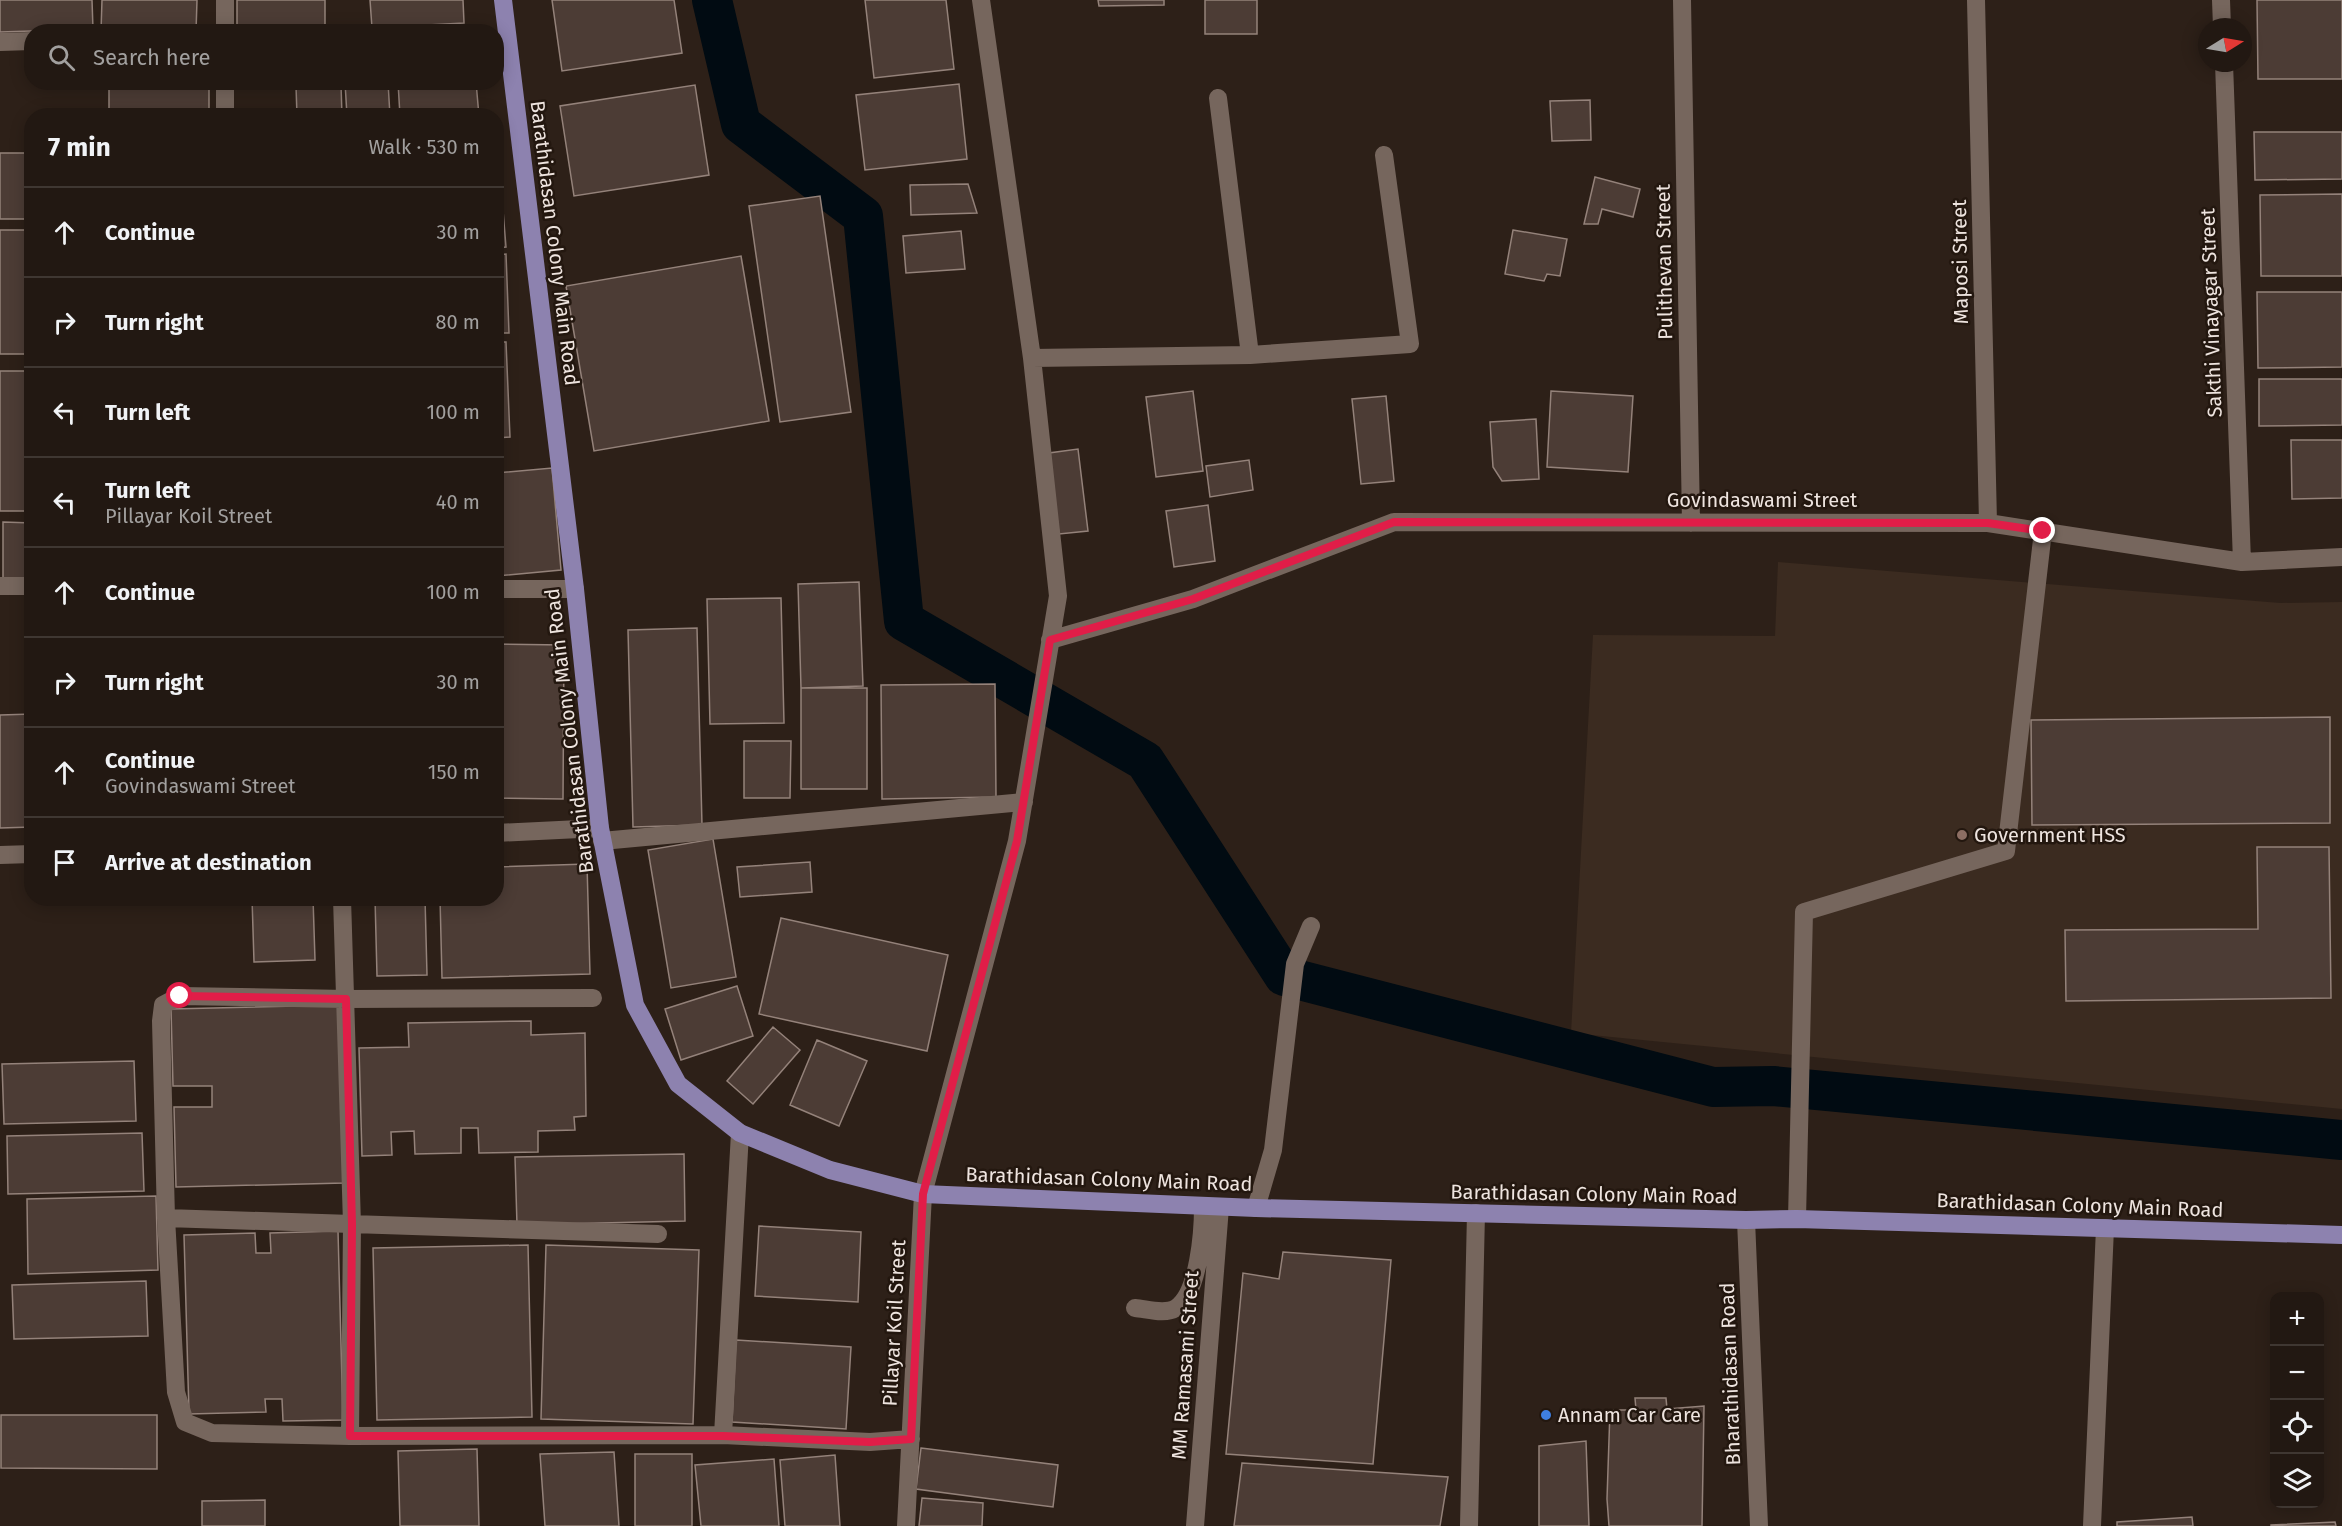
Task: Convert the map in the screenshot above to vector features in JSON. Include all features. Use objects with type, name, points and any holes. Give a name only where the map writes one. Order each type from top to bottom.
[{"type":"main road","name":"Barathidasan Colony Main Road","points":[[502,24],[503,0]]},
{"type":"main road","name":"Barathidasan Colony Main Road","points":[[504,54],[575,589],[601,835],[635,1005],[678,1084],[740,1133],[830,1170],[923,1194],[1212,1207],[1746,1220],[1797,1219],[2342,1235]]},
{"type":"street","points":[[225,0],[225,24]]},
{"type":"street","name":"Pillayar Koil Street","points":[[906,1526],[923,1194],[1017,841],[1058,596],[1032,358],[981,0]]},
{"type":"street","name":"Pulithevan Street","points":[[1682,0],[1691,523]]},
{"type":"street","name":"Maposi Street","points":[[1976,0],[1988,523]]},
{"type":"street","points":[[2221,0],[2222,18]]},
{"type":"street","points":[[0,42],[24,41]]},
{"type":"street","name":"Sakthi Vinayagar Street","points":[[2224,72],[2242,562]]},
{"type":"street","points":[[225,90],[225,108]]},
{"type":"street","points":[[1218,98],[1250,355]]},
{"type":"street","points":[[1032,358],[1250,355],[1410,344],[1384,155]]},
{"type":"street","name":"Govindaswami Street","points":[[1050,640],[1193,599],[1394,522],[1988,523],[2242,562],[2342,557]]},
{"type":"street","points":[[1797,1219],[1804,912],[2006,851],[2043,531]]},
{"type":"street","points":[[0,586],[24,586]]},
{"type":"street","points":[[504,589],[575,589]]},
{"type":"street","points":[[504,834],[601,835],[1024,802]]},
{"type":"street","points":[[0,855],[24,854]]},
{"type":"street","points":[[342,906],[352,1224],[350,1436]]},
{"type":"street","points":[[1256,1208],[1273,1150],[1294,964],[1311,926]]},
{"type":"street","points":[[593,998],[346,999],[180,996],[163,1005],[161,1022],[166,1218],[176,1392],[185,1422],[212,1433],[350,1436],[723,1436],[870,1442],[911,1439]]},
{"type":"street","points":[[723,1436],[740,1133]]},
{"type":"street","points":[[1135,1308],[1164,1311],[1177,1308],[1185,1297],[1198,1264],[1203,1233],[1212,1207]]},
{"type":"street","name":"MM Ramasami Street","points":[[1196,1526],[1212,1207]]},
{"type":"street","points":[[1469,1526],[1476,1214]]},
{"type":"street","points":[[166,1218],[658,1234]]},
{"type":"street","name":"Bharathidasan Road","points":[[1746,1220],[1759,1526]]},
{"type":"street","points":[[2092,1526],[2104,1228]]},
{"type":"shaded area","name":"Government HSS","points":[[1778,562],[2280,603],[2342,602],[2342,1109],[1571,1033],[1593,635],[1775,636]]},
{"type":"building","points":[[0,0],[92,0],[93,24],[24,24],[24,31],[0,32]]},
{"type":"building","points":[[102,0],[197,0],[196,24],[101,24]]},
{"type":"building","points":[[237,0],[325,0],[325,24],[237,24]]},
{"type":"building","points":[[370,0],[463,0],[464,23],[372,24]]},
{"type":"building","points":[[552,0],[674,0],[682,53],[562,71]]},
{"type":"building","points":[[865,0],[946,0],[954,69],[874,78]]},
{"type":"building","points":[[1098,0],[1164,0],[1164,5],[1099,6]]},
{"type":"building","points":[[1205,0],[1257,0],[1257,34],[1205,34]]},
{"type":"building","points":[[2257,0],[2342,0],[2342,79],[2258,79]]},
{"type":"building","points":[[959,84],[967,159],[865,170],[856,95]]},
{"type":"building","points":[[695,85],[709,175],[574,196],[560,106]]},
{"type":"building","points":[[109,90],[209,90],[209,108],[109,108]]},
{"type":"building","points":[[296,90],[341,90],[342,108],[297,108]]},
{"type":"building","points":[[345,90],[388,90],[390,108],[347,108]]},
{"type":"building","points":[[398,90],[477,90],[478,108],[400,108]]},
{"type":"building","points":[[1590,100],[1591,140],[1552,141],[1550,101]]},
{"type":"building","points":[[2254,132],[2342,132],[2342,179],[2255,180]]},
{"type":"building","points":[[0,153],[24,153],[24,219],[0,219]]},
{"type":"building","points":[[1595,177],[1640,189],[1633,217],[1602,209],[1598,224],[1584,224]]},
{"type":"building","points":[[968,184],[977,213],[911,215],[910,185]]},
{"type":"building","points":[[2342,194],[2342,276],[2261,276],[2260,195]]},
{"type":"building","points":[[820,196],[851,412],[780,422],[749,206]]},
{"type":"building","points":[[504,222],[506,247],[504,247]]},
{"type":"building","points":[[0,230],[24,230],[24,354],[0,354]]},
{"type":"building","points":[[1513,230],[1567,239],[1560,276],[1547,274],[1544,281],[1505,274]]},
{"type":"building","points":[[961,231],[965,269],[906,273],[903,236]]},
{"type":"building","points":[[504,254],[506,254],[509,333],[504,333]]},
{"type":"building","points":[[741,256],[769,421],[594,451],[566,286]]},
{"type":"building","points":[[2257,292],[2342,292],[2342,367],[2258,368]]},
{"type":"building","points":[[504,342],[506,342],[510,437],[504,437]]},
{"type":"building","points":[[0,371],[24,371],[24,511],[0,511]]},
{"type":"building","points":[[2259,379],[2342,379],[2342,425],[2259,426]]},
{"type":"building","points":[[1193,391],[1203,471],[1156,477],[1146,397]]},
{"type":"building","points":[[1551,391],[1633,396],[1628,472],[1547,467]]},
{"type":"building","points":[[1386,396],[1394,481],[1361,484],[1352,399]]},
{"type":"building","points":[[1536,419],[1539,479],[1502,481],[1493,467],[1490,422]]},
{"type":"building","points":[[2291,440],[2342,440],[2342,498],[2292,499]]},
{"type":"building","points":[[1078,449],[1088,531],[1059,534],[1049,453]]},
{"type":"building","points":[[1249,460],[1253,490],[1210,497],[1206,466]]},
{"type":"building","points":[[552,468],[561,570],[504,575],[504,472]]},
{"type":"building","points":[[1208,505],[1215,561],[1174,567],[1166,511]]},
{"type":"building","points":[[3,522],[24,523],[24,578],[3,578]]},
{"type":"building","points":[[859,582],[863,686],[801,688],[798,584]]},
{"type":"building","points":[[781,598],[784,723],[710,724],[707,599]]},
{"type":"building","points":[[697,628],[702,825],[633,827],[628,630]]},
{"type":"building","points":[[504,644],[564,645],[563,799],[504,798]]},
{"type":"building","points":[[995,684],[996,797],[882,799],[881,685]]},
{"type":"building","points":[[801,688],[867,688],[867,789],[801,789]]},
{"type":"building","points":[[24,714],[24,827],[0,828],[0,715]]},
{"type":"building","points":[[2330,717],[2330,823],[2032,825],[2031,720]]},
{"type":"building","points":[[744,741],[791,741],[790,798],[744,798]]},
{"type":"building","points":[[713,839],[736,977],[671,988],[648,850]]},
{"type":"building","points":[[2257,847],[2329,847],[2331,998],[2066,1001],[2065,930],[2258,929]]},
{"type":"building","points":[[810,862],[812,892],[740,897],[737,867]]},
{"type":"building","points":[[587,864],[590,974],[442,978],[440,906],[504,906],[504,867]]},
{"type":"building","points":[[252,906],[313,906],[315,960],[254,962]]},
{"type":"building","points":[[375,906],[425,906],[427,975],[377,976]]},
{"type":"building","points":[[781,918],[948,955],[927,1051],[759,1014]]},
{"type":"building","points":[[737,986],[753,1036],[681,1060],[665,1009]]},
{"type":"building","points":[[340,1005],[344,1183],[176,1187],[174,1107],[212,1107],[212,1086],[173,1086],[171,1009]]},
{"type":"building","points":[[531,1021],[531,1035],[585,1033],[586,1116],[574,1117],[575,1130],[538,1131],[538,1152],[479,1153],[478,1128],[461,1128],[461,1153],[415,1154],[414,1131],[391,1132],[392,1155],[362,1156],[359,1048],[409,1047],[408,1023]]},
{"type":"building","points":[[773,1027],[800,1050],[753,1104],[727,1081]]},
{"type":"building","points":[[817,1040],[867,1061],[839,1126],[790,1105]]},
{"type":"building","points":[[134,1061],[136,1121],[4,1124],[2,1064]]},
{"type":"building","points":[[142,1133],[144,1191],[8,1194],[7,1136]]},
{"type":"building","points":[[684,1154],[685,1221],[517,1225],[515,1157]]},
{"type":"building","points":[[156,1196],[158,1270],[28,1274],[27,1199]]},
{"type":"building","points":[[759,1226],[861,1232],[858,1302],[755,1296]]},
{"type":"building","points":[[338,1231],[343,1420],[283,1421],[282,1399],[265,1399],[266,1412],[189,1414],[184,1235],[255,1233],[256,1253],[271,1253],[270,1233]]},
{"type":"building","points":[[528,1245],[532,1417],[377,1420],[373,1248]]},
{"type":"building","points":[[546,1245],[699,1250],[693,1424],[541,1419]]},
{"type":"building","points":[[1283,1252],[1391,1260],[1373,1464],[1226,1454],[1243,1273],[1279,1279]]},
{"type":"building","points":[[146,1281],[148,1336],[14,1339],[12,1285]]},
{"type":"building","points":[[736,1340],[851,1347],[846,1429],[732,1422]]},
{"type":"building","points":[[1635,1398],[1666,1398],[1667,1409],[1704,1406],[1702,1526],[1609,1526],[1607,1499],[1610,1410],[1636,1410]]},
{"type":"building","points":[[1,1415],[157,1415],[157,1469],[1,1468]]},
{"type":"building","points":[[1586,1441],[1589,1526],[1539,1526],[1539,1446]]},
{"type":"building","points":[[921,1448],[1058,1465],[1053,1507],[916,1489]]},
{"type":"building","points":[[477,1449],[479,1526],[400,1526],[398,1451]]},
{"type":"building","points":[[614,1452],[619,1526],[545,1526],[540,1454]]},
{"type":"building","points":[[635,1454],[692,1454],[692,1526],[635,1526]]},
{"type":"building","points":[[835,1455],[840,1526],[785,1526],[780,1460]]},
{"type":"building","points":[[774,1459],[779,1526],[701,1526],[695,1465]]},
{"type":"building","points":[[1242,1463],[1448,1477],[1440,1526],[1234,1526]]},
{"type":"building","points":[[922,1498],[983,1503],[982,1526],[919,1526]]},
{"type":"building","points":[[265,1500],[265,1526],[202,1526],[202,1501]]},
{"type":"building","points":[[2192,1517],[2193,1526],[2117,1526],[2117,1522]]},
{"type":"building","points":[[2335,1522],[2336,1526],[2271,1526],[2271,1525]]},
{"type":"waterway","points":[[712,0],[741,124],[863,216],[904,621],[1145,761],[1284,976],[1713,1087],[1773,1086],[2342,1140]]},
{"type":"place","name":"Government HSS","points":[[1962,835]]},
{"type":"place","name":"Annam Car Care","points":[[1546,1415]]},
{"type":"route","points":[[180,996],[346,999],[352,1224],[350,1436],[723,1436],[870,1442],[911,1439],[923,1194],[1017,841],[1050,640],[1193,599],[1394,522],[1988,523],[2043,531]]}]
